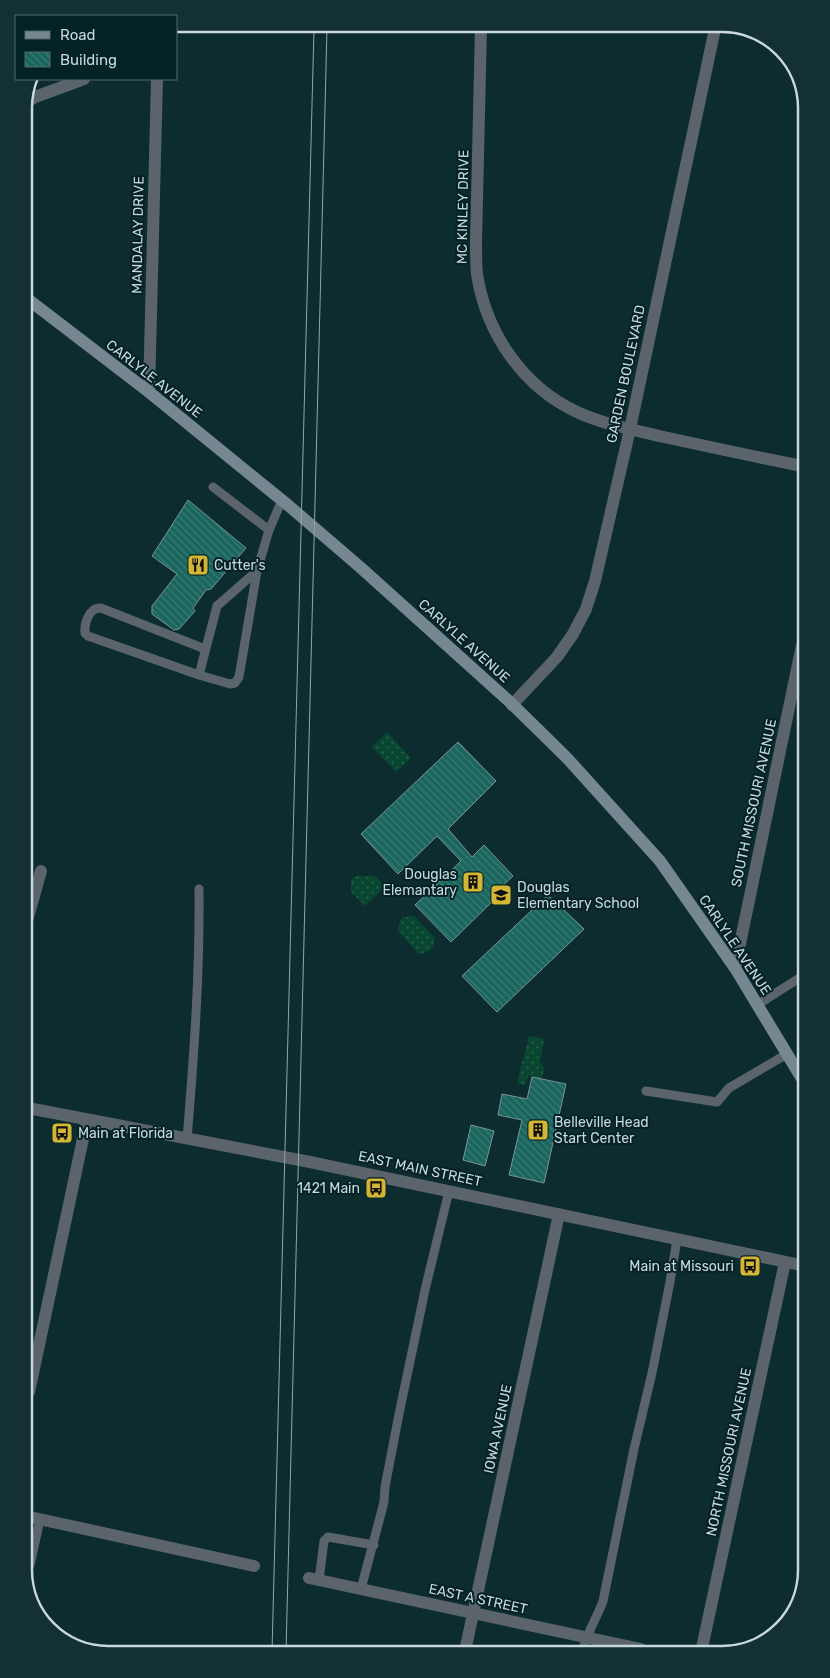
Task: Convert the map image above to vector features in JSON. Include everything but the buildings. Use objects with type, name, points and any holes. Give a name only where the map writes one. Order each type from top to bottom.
[{"type":"main road","name":"CARLYLE AVENUE","points":[[33,303],[149,392],[282,500],[360,567],[512,705],[567,758],[660,861],[735,968],[798,1072]]},
{"type":"street","name":"MC KINLEY DRIVE","points":[[481,33],[477,273],[482,297],[492,325],[506,350],[524,375],[548,396],[577,412],[603,422],[798,465]]},
{"type":"street","name":"GARDEN BOULEVARD","points":[[512,705],[557,657],[573,634],[586,609],[595,581],[630,429],[714,33]]},
{"type":"street","points":[[34,97],[81,80]]},
{"type":"street","name":"MANDALAY DRIVE","points":[[149,392],[157,80]]},
{"type":"street","name":"SOUTH MISSOURI AVENUE","points":[[735,968],[798,664]]},
{"type":"street","points":[[32,901],[41,871]]},
{"type":"street","name":"EAST MAIN STREET","points":[[32,1109],[310,1162],[798,1265]]},
{"type":"street","points":[[32,1378],[88,1120]]},
{"type":"street","name":"IOWA AVENUE","points":[[466,1646],[559,1214]]},
{"type":"street","name":"NORTH MISSOURI AVENUE","points":[[702,1646],[785,1262]]},
{"type":"street","points":[[35,1519],[254,1566]]},
{"type":"street","name":"EAST A STREET","points":[[314,1579],[627,1646]]},
{"type":"lane","points":[[213,487],[269,530]]},
{"type":"lane","points":[[205,649],[97,607],[93,609],[84,628],[88,636],[199,676],[230,684],[238,681],[257,571],[269,530],[282,500]]},
{"type":"lane","points":[[199,676],[217,606],[257,571]]},
{"type":"lane","points":[[187,1139],[200,946],[199,889]]},
{"type":"lane","points":[[757,1005],[798,979]]},
{"type":"lane","points":[[646,1091],[717,1102],[729,1088],[787,1054]]},
{"type":"lane","points":[[361,1589],[384,1502],[393,1444],[425,1290],[449,1191]]},
{"type":"lane","points":[[584,1646],[586,1637],[598,1615],[605,1593],[663,1318],[677,1239]]},
{"type":"lane","points":[[32,1546],[35,1519]]},
{"type":"lane","points":[[314,1579],[324,1541],[328,1537],[374,1545]]},
{"type":"green space","points":[[387,732],[411,758],[396,772],[372,747]]},
{"type":"green space","points":[[355,876],[375,876],[385,887],[365,906],[351,892],[351,880]]},
{"type":"green space","points":[[414,916],[435,938],[430,950],[419,954],[398,931],[399,923],[402,919]]},
{"type":"green space","points":[[529,1036],[543,1039],[544,1041],[540,1061],[544,1069],[542,1079],[528,1076],[525,1085],[517,1083]]},
{"type":"tram line","points":[[272,1645],[314,32]]},
{"type":"tram line","points":[[286,1645],[327,32]]},
{"type":"place","name":"Cutter's","points":[[198,565]]},
{"type":"place","name":"Douglas Elemantary","points":[[473,882]]},
{"type":"place","name":"Douglas Elementary School","points":[[501,895]]},
{"type":"place","name":"Belleville Head Start Center","points":[[538,1130]]},
{"type":"place","name":"Main at Florida","points":[[62,1133]]},
{"type":"place","name":"1421 Main","points":[[376,1188]]},
{"type":"place","name":"Main at Missouri","points":[[750,1266]]}]
